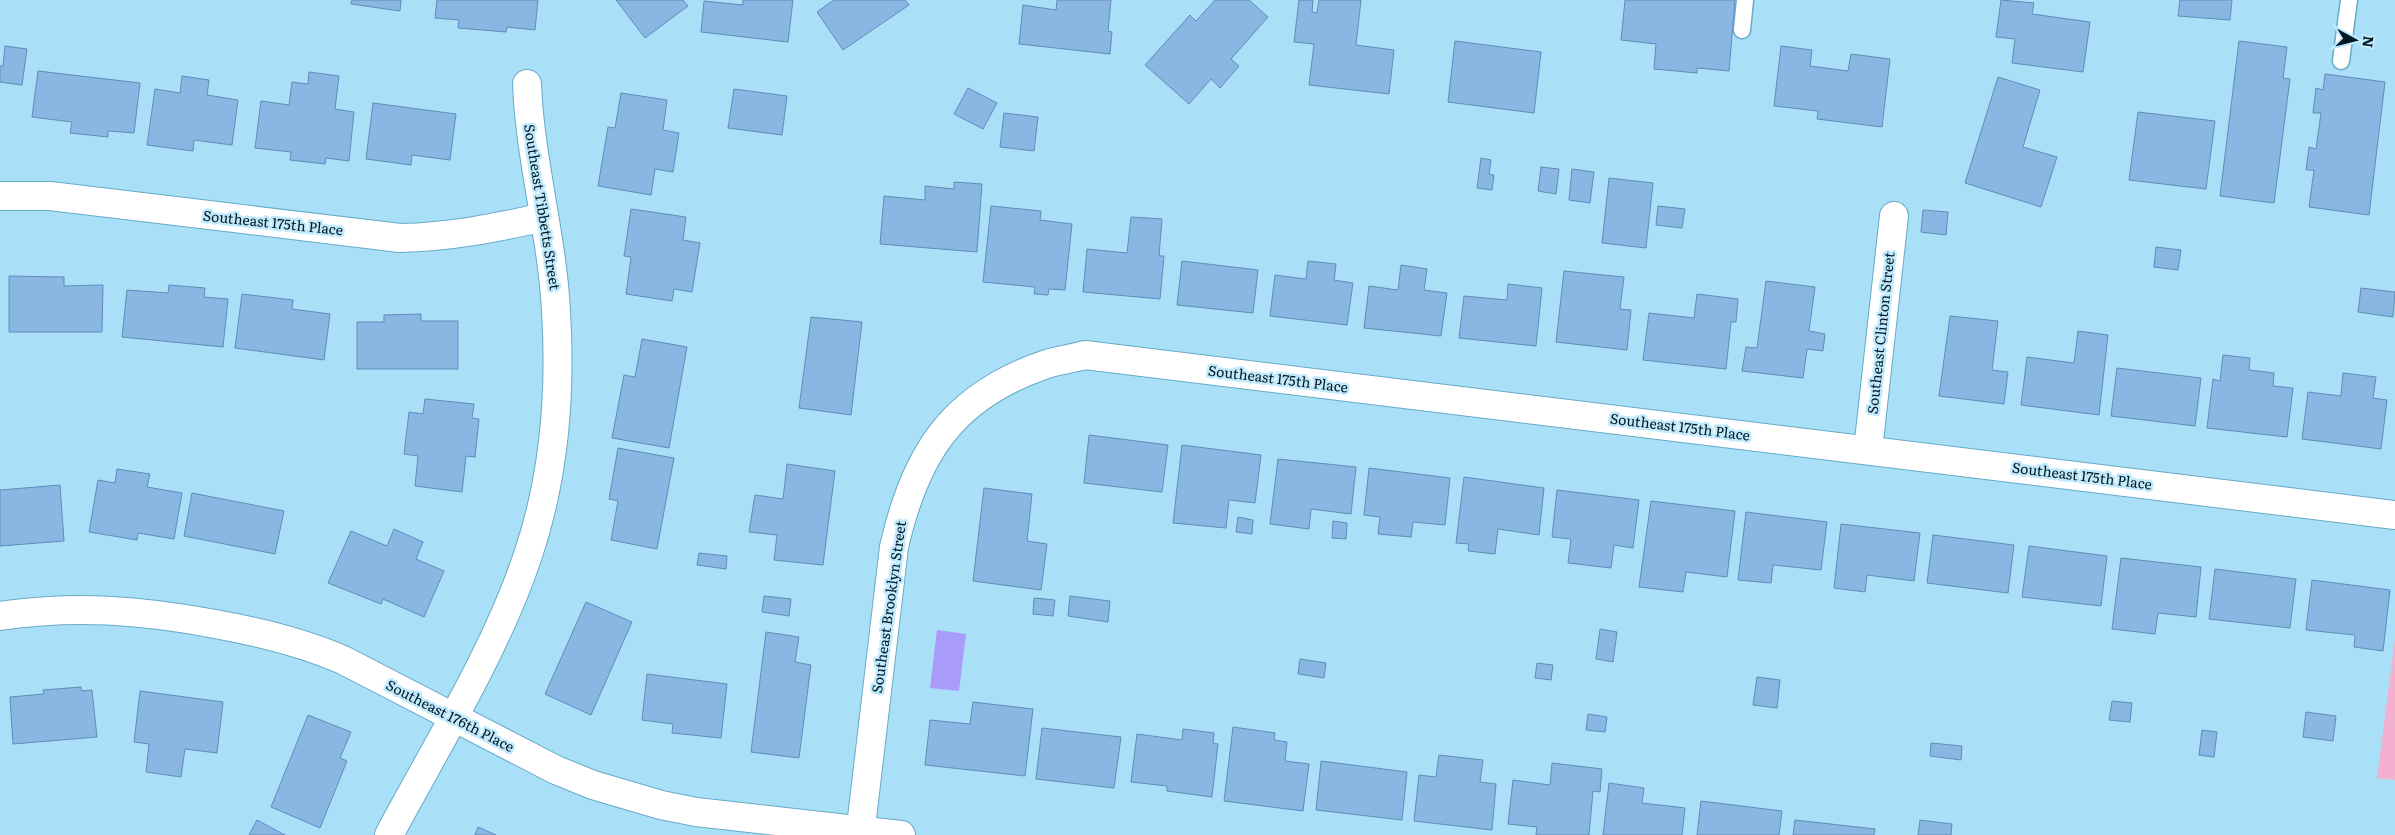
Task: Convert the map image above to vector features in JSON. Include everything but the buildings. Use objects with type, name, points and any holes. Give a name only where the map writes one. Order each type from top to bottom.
[{"type":"street","name":"Southeast Tibbetts Street","points":[[389,835],[482,663],[511,600],[529,554],[551,456],[558,361],[553,265],[528,122],[527,84]]},
{"type":"street","name":"Southeast 175th Place","points":[[0,196],[50,196],[400,238],[436,238],[482,231],[544,217]]},
{"type":"street","name":"Southeast Clinton Street","points":[[1868,450],[1894,216]]},
{"type":"street","name":"Southeast 175th Place","points":[[974,400],[1007,381],[1044,365],[1085,355],[2395,515]]},
{"type":"street","name":"Southeast Brooklyn Street","points":[[860,833],[894,547],[903,507],[920,468],[943,430],[974,400]]},
{"type":"street","name":"Southeast 176th Place","points":[[0,616],[54,609],[109,609],[156,613],[238,628],[313,647],[453,716],[556,770],[593,785],[628,796],[696,812],[860,833],[901,835]]},
{"type":"lane","points":[[1742,30],[1745,0]]},
{"type":"lane","points":[[2341,61],[2349,0]]},
{"type":"shaded area","points":[[937,630],[966,634],[959,691],[930,688]]},
{"type":"shaded area","points":[[2395,639],[2395,780],[2377,778]]}]
